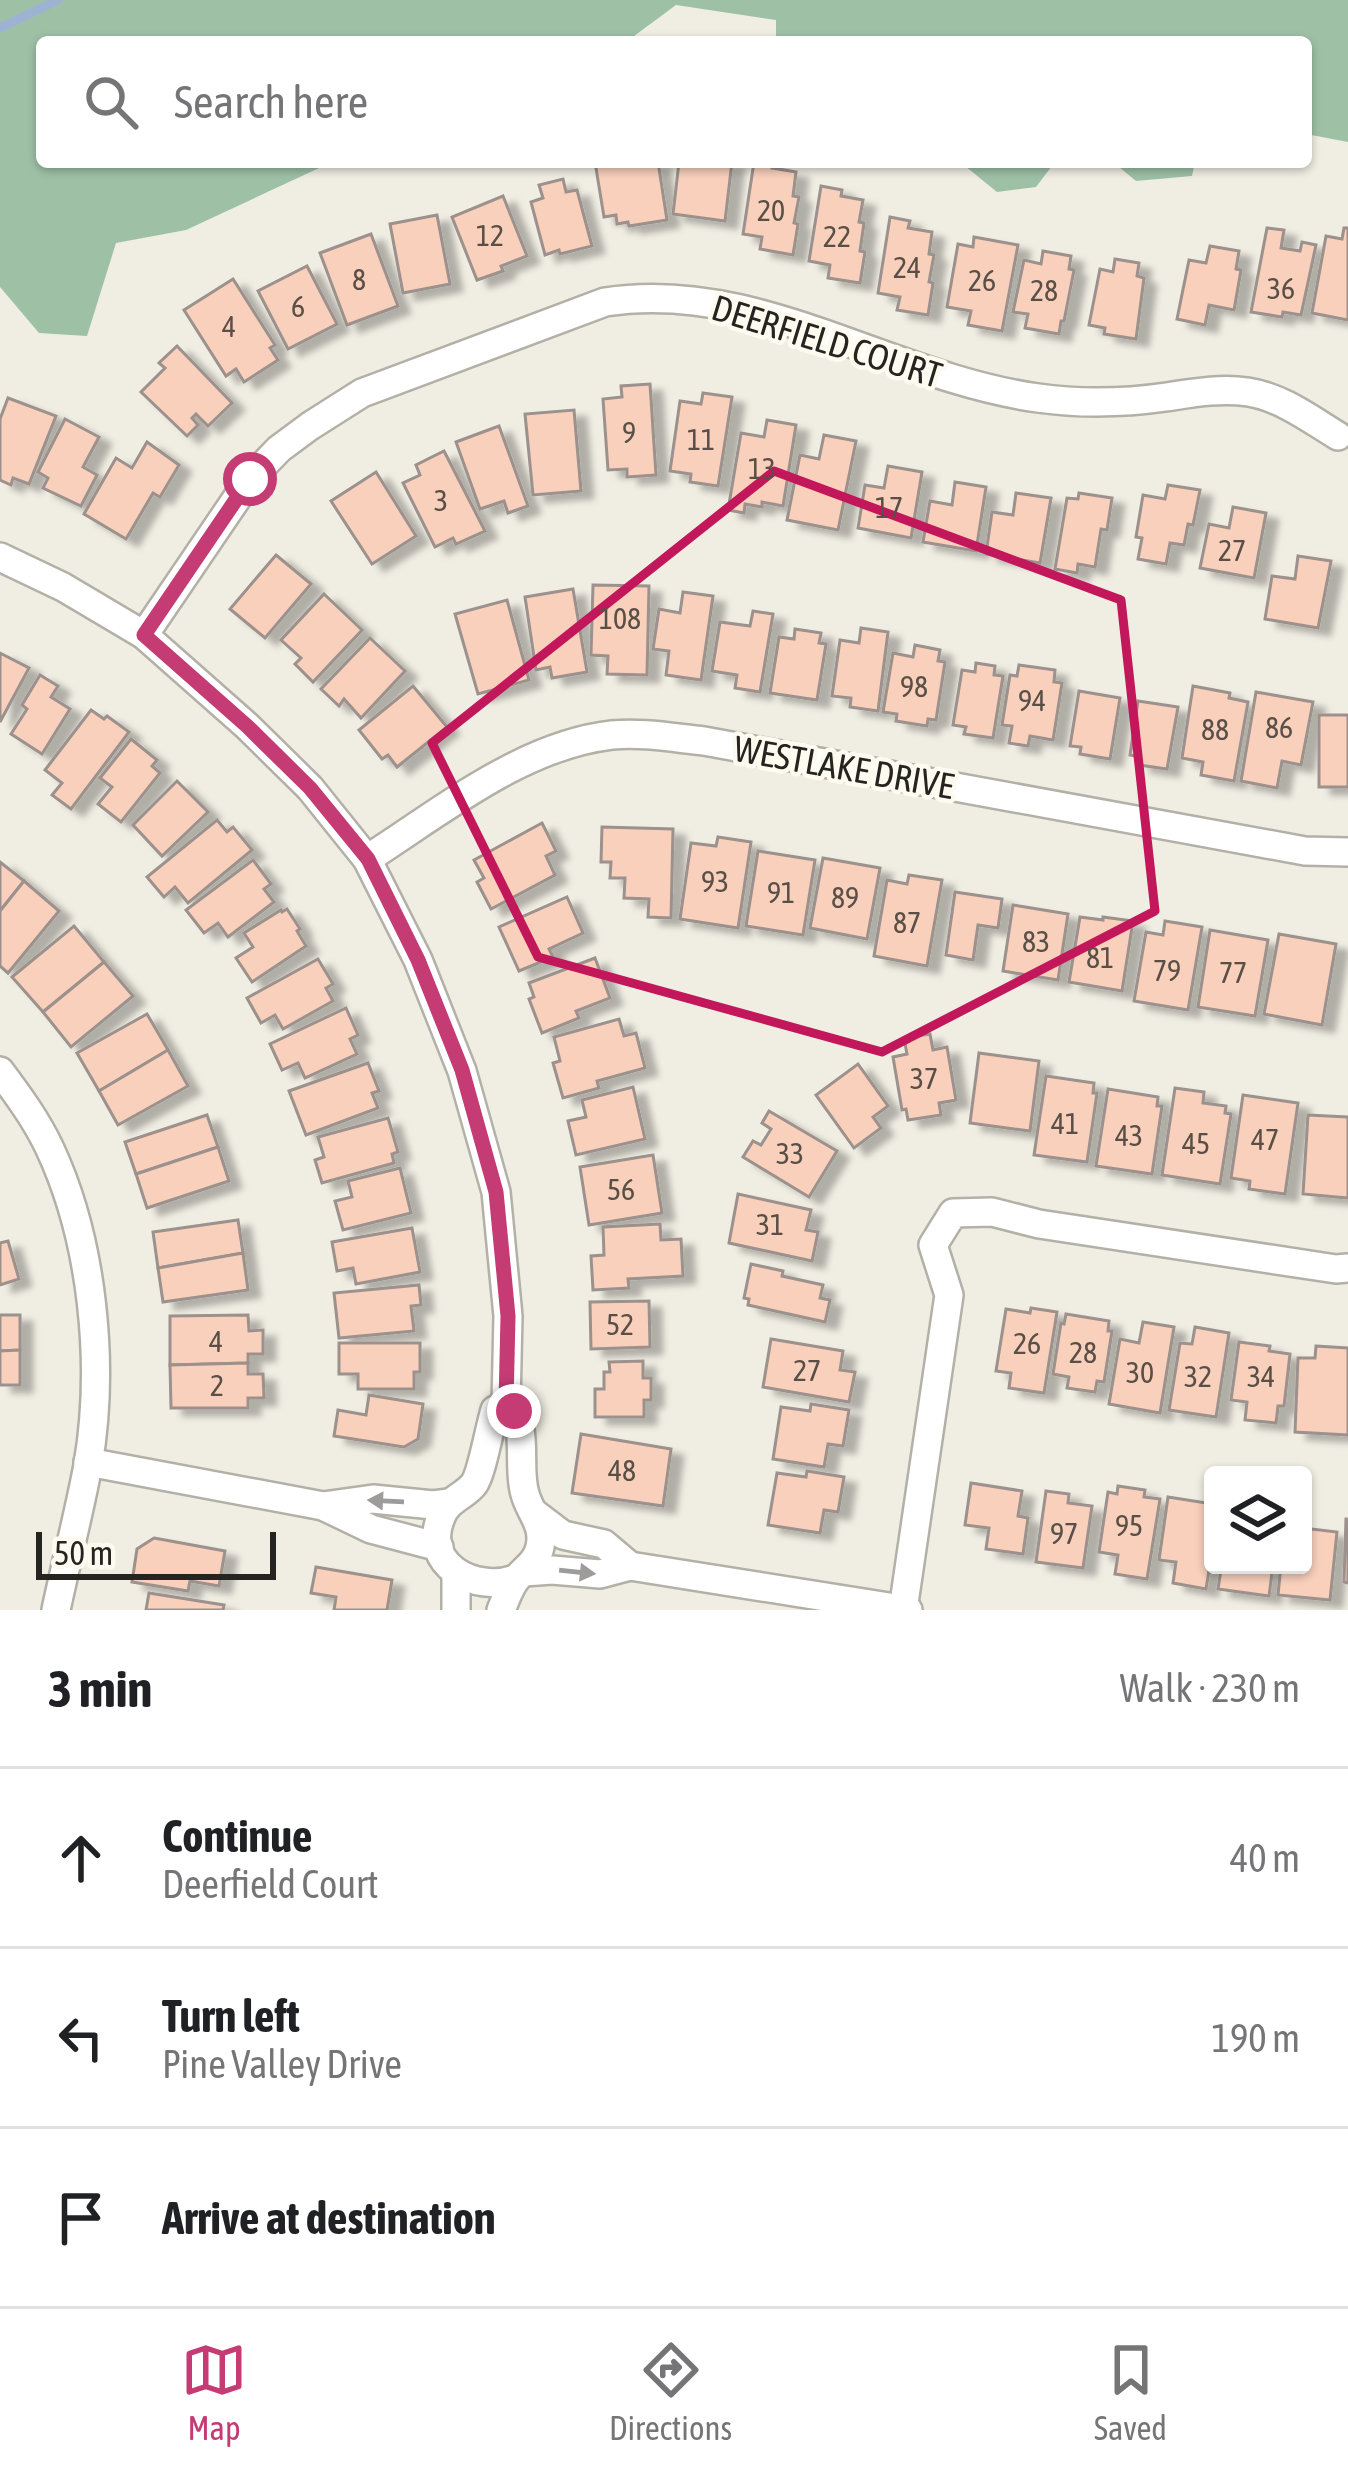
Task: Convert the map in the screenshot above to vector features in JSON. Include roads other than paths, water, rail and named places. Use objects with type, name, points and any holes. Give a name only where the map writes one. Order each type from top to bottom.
[{"type":"street","name":"DEERFIELD COURT","points":[[144,635],[250,479],[310,426],[362,393],[605,302],[634,298],[716,302],[947,379],[1038,398],[1118,402],[1204,391],[1251,392],[1284,404],[1338,436]]},
{"type":"street","points":[[0,556],[63,586],[144,635],[310,788],[368,859],[418,960],[462,1070],[496,1192],[508,1316],[506,1404]]},
{"type":"street","name":"WESTLAKE DRIVE","points":[[368,859],[527,758],[571,742],[616,734],[704,741],[1233,839],[1305,851],[1348,852]]},
{"type":"street","points":[[0,1071],[49,1147],[85,1252],[94,1378],[88,1462],[56,1610]]},
{"type":"street","points":[[629,1566],[604,1544],[563,1534],[511,1487],[500,1483],[474,1484],[449,1503],[439,1522],[439,1547],[456,1572],[473,1582],[501,1584],[520,1575],[552,1570],[600,1574],[629,1566],[905,1610],[949,1295],[933,1245],[953,1214],[992,1212],[1039,1224],[1348,1268]]},
{"type":"street","points":[[474,1484],[495,1410],[506,1404]]},
{"type":"street","points":[[501,1610],[540,1546],[540,1525],[520,1470],[519,1422],[506,1404]]},
{"type":"street","points":[[88,1462],[323,1506],[371,1529],[439,1547]]},
{"type":"street","points":[[323,1506],[373,1499],[449,1503]]},
{"type":"street","points":[[456,1572],[456,1610]]},
{"type":"waterway","points":[[0,28],[58,0]]}]
